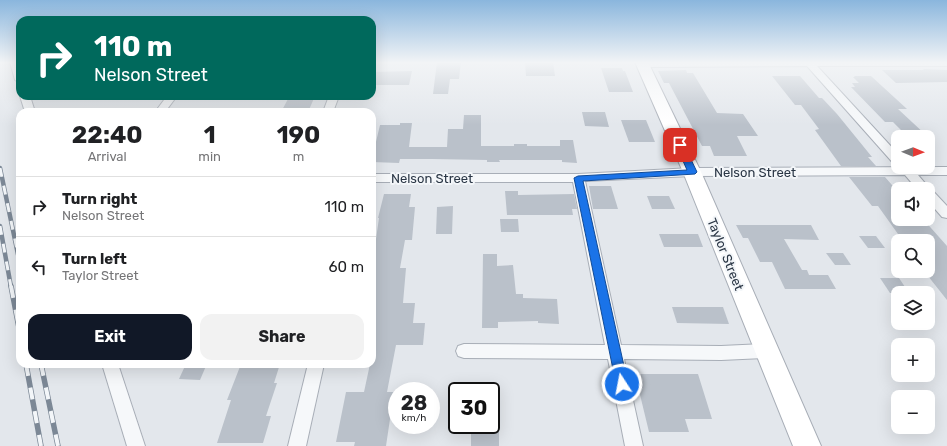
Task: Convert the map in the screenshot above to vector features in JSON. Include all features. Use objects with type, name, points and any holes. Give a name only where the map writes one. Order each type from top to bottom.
[{"type":"main road","name":"Taylor Street","points":[[651,83],[692,172],[807,446]]},
{"type":"street","points":[[827,83],[891,153]]},
{"type":"street","name":"Nelson Street","points":[[376,178],[578,178],[692,172],[891,169]]},
{"type":"street","name":"Nelson Street","points":[[935,170],[947,171]]},
{"type":"street","points":[[910,174],[918,182]]},
{"type":"street","points":[[578,178],[616,352],[634,446]]},
{"type":"street","points":[[935,201],[947,214]]},
{"type":"street","points":[[464,351],[721,353],[766,351]]},
{"type":"street","points":[[111,368],[136,446]]},
{"type":"street","points":[[297,446],[315,368]]},
{"type":"building","points":[[376,83],[409,83],[409,85],[376,85]]},
{"type":"building","points":[[434,83],[449,83],[448,94],[433,94]]},
{"type":"building","points":[[606,83],[630,83],[633,92],[609,92]]},
{"type":"building","points":[[664,83],[699,83],[717,113],[743,114],[758,136],[737,136],[747,156],[714,156],[710,146],[702,146],[669,83]]},
{"type":"building","points":[[777,83],[806,83],[819,98],[822,98],[837,114],[872,157],[868,157],[876,166],[841,166],[815,130],[819,129],[801,105],[795,105]]},
{"type":"building","points":[[852,83],[878,83],[907,109],[898,109],[921,130],[901,130],[893,122],[885,122],[851,87],[855,87]]},
{"type":"building","points":[[287,100],[313,100],[310,108],[283,108]]},
{"type":"building","points":[[582,112],[605,112],[609,127],[585,126]]},
{"type":"building","points":[[464,115],[481,115],[481,146],[514,146],[514,144],[527,144],[527,146],[560,146],[560,140],[573,140],[577,163],[562,162],[562,160],[499,160],[500,162],[487,162],[487,160],[432,159],[400,159],[399,163],[376,162],[376,142],[380,125],[400,125],[400,123],[412,123],[409,147],[447,147],[448,129],[463,129]]},
{"type":"building","points":[[621,120],[646,120],[655,142],[629,142]]},
{"type":"building","points":[[849,177],[885,177],[891,184],[891,224],[878,206],[872,206]]},
{"type":"building","points":[[589,186],[611,186],[618,209],[593,209]]},
{"type":"building","points":[[505,191],[518,191],[518,195],[574,194],[577,209],[572,209],[573,215],[507,215]]},
{"type":"building","points":[[384,194],[411,194],[409,207],[415,207],[412,240],[405,240],[400,268],[406,268],[403,303],[415,303],[413,323],[425,323],[423,345],[396,345],[387,392],[388,432],[386,446],[354,446],[355,442],[336,442],[346,392],[364,392],[369,368],[376,368],[376,239]]},
{"type":"building","points":[[647,196],[669,196],[675,209],[652,209]]},
{"type":"building","points":[[453,206],[452,234],[436,234],[437,207]]},
{"type":"building","points":[[500,219],[518,219],[519,232],[501,232]]},
{"type":"building","points":[[736,225],[811,225],[819,240],[784,239],[802,270],[807,270],[809,275],[828,275],[836,289],[785,289],[772,262],[760,262],[748,238],[743,238]]},
{"type":"building","points":[[892,226],[929,226],[947,246],[947,300],[930,278],[935,278],[935,234],[898,234]]},
{"type":"building","points":[[659,234],[698,234],[703,247],[664,247]]},
{"type":"building","points":[[859,236],[876,236],[885,248],[868,248]]},
{"type":"building","points":[[826,253],[843,253],[851,265],[835,265]]},
{"type":"building","points":[[483,254],[497,254],[497,266],[513,265],[516,294],[523,294],[523,298],[557,299],[559,324],[538,323],[538,321],[498,322],[498,328],[482,328]]},
{"type":"building","points":[[880,278],[899,278],[904,286],[891,286],[890,293]]},
{"type":"building","points":[[672,307],[723,307],[729,324],[677,323]]},
{"type":"building","points":[[184,368],[205,368],[200,380],[179,379]]},
{"type":"building","points":[[239,368],[279,368],[274,383],[277,383],[266,416],[271,416],[263,443],[217,443],[231,400],[227,400]]},
{"type":"building","points":[[635,374],[698,374],[712,419],[685,419],[689,432],[649,432]]},
{"type":"building","points":[[471,434],[499,434],[499,446],[471,446]]},
{"type":"railway","points":[[0,168],[16,245]]},
{"type":"railway","points":[[0,226],[11,287]]},
{"type":"railway","points":[[11,286],[16,312]]},
{"type":"railway","points":[[27,368],[41,446]]},
{"type":"railway","points":[[42,368],[58,446]]},
{"type":"route","points":[[622,384],[578,178],[692,172],[680,145]]}]
